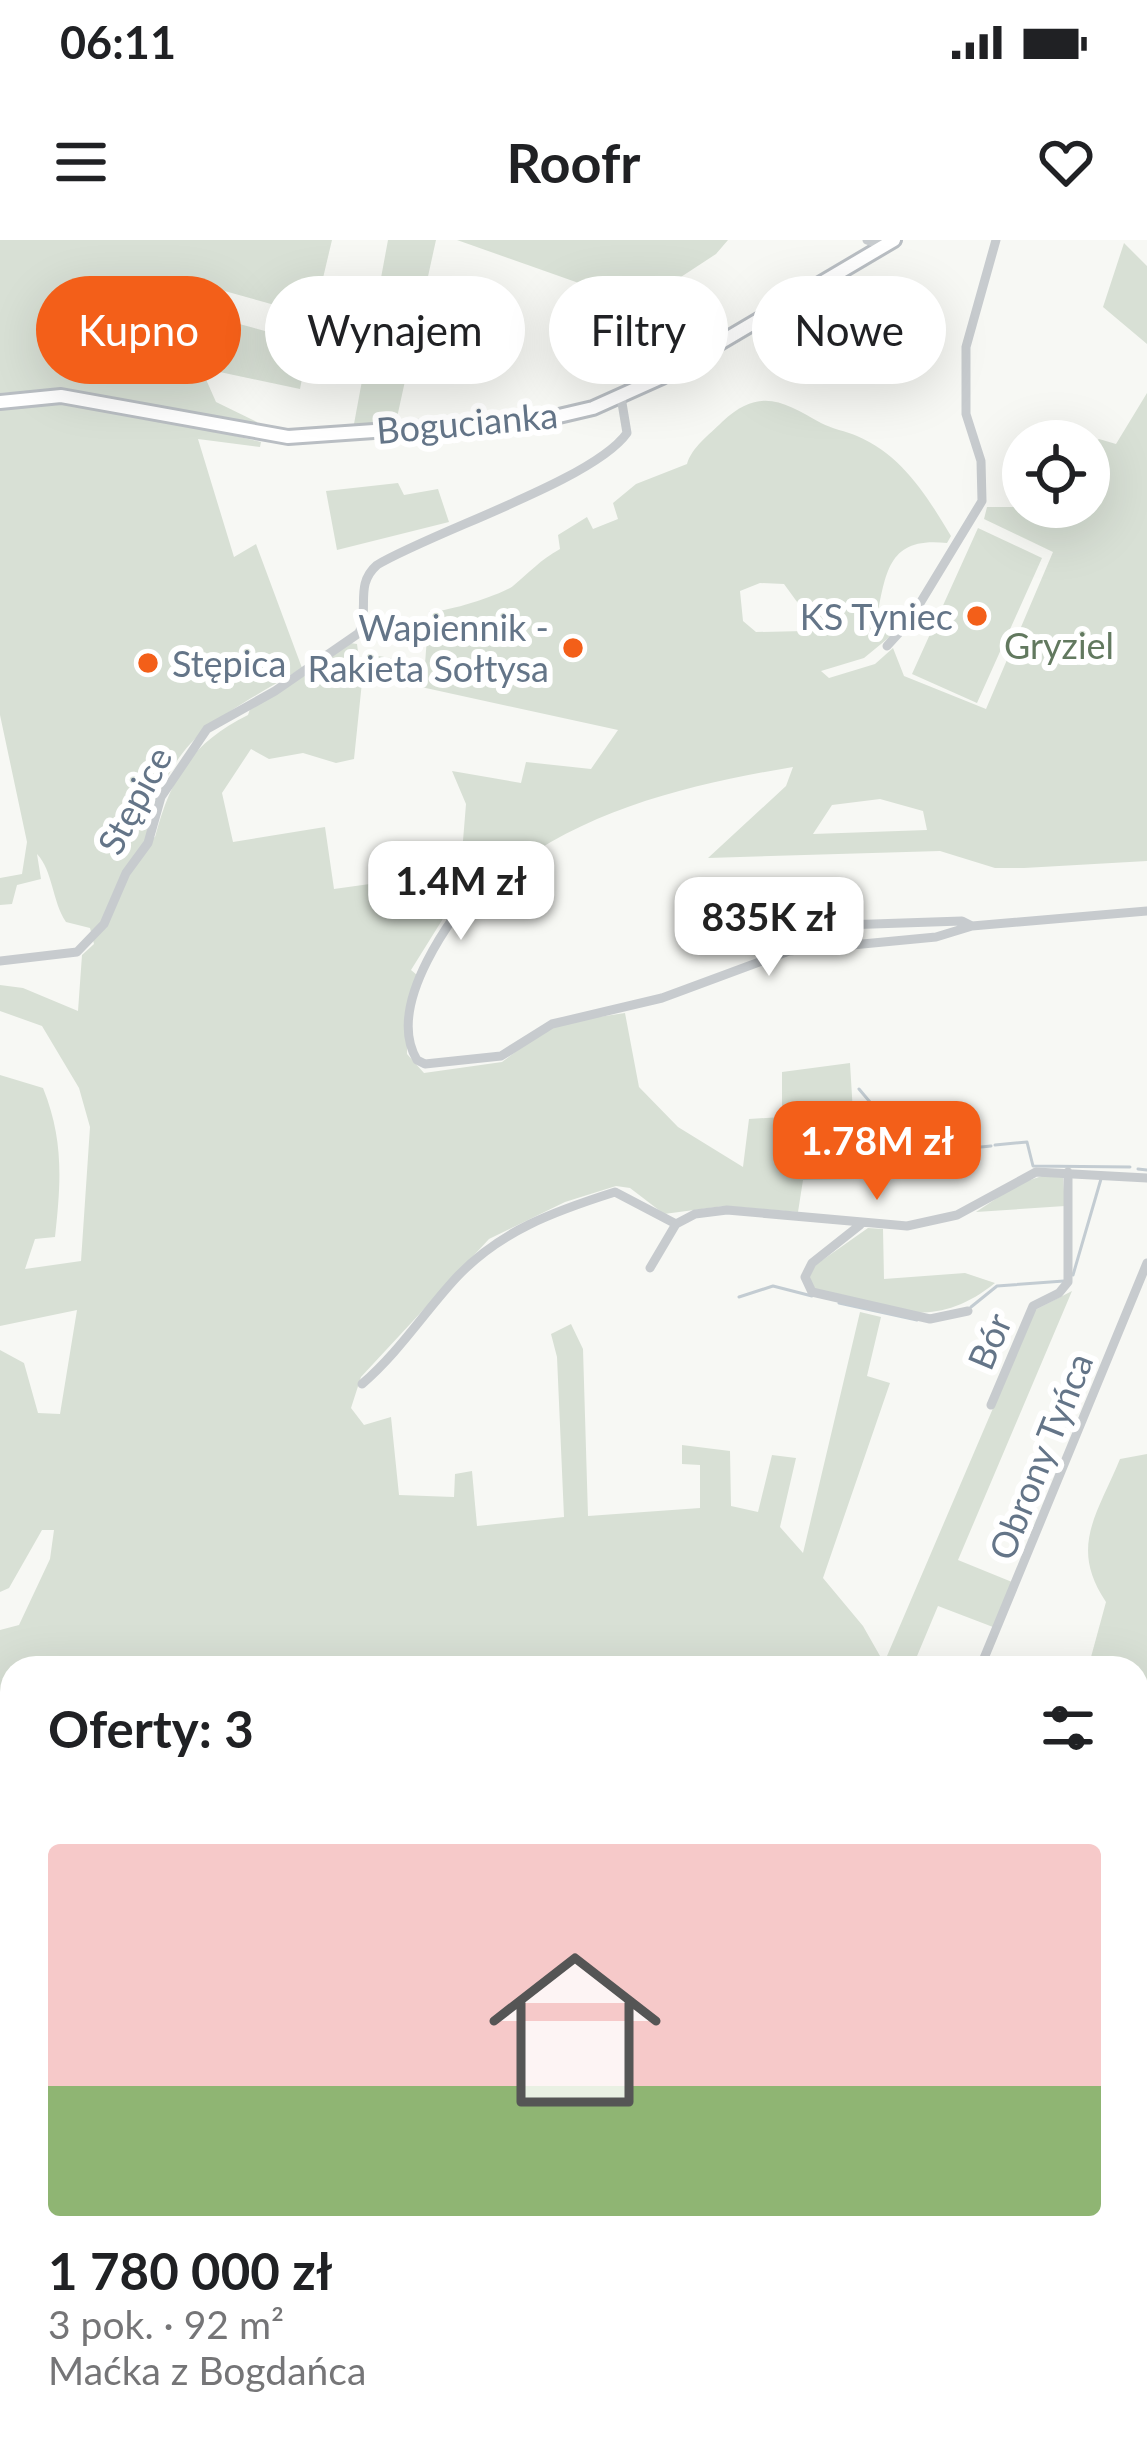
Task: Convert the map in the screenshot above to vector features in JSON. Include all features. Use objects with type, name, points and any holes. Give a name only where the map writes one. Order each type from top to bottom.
[{"type":"street","points":[[867,240],[888,242]]},
{"type":"street","points":[[886,646],[976,518],[982,501],[981,461],[965,413],[966,347],[996,240]]},
{"type":"street","name":"Bogucianka","points":[[0,402],[61,396],[288,437],[546,419],[621,398],[794,302],[888,242]]},
{"type":"street","name":"Stępice","points":[[0,961],[77,952],[104,924],[126,873],[148,843],[160,797],[207,729],[275,692],[359,633],[365,619],[363,584],[377,565],[562,477],[620,442],[627,433],[621,398]]},
{"type":"street","points":[[490,874],[442,932],[413,997],[410,1045],[417,1060],[425,1064],[501,1056],[552,1024],[662,998],[789,951],[936,937],[973,926],[1147,911]]},
{"type":"street","points":[[746,895],[746,923],[756,928],[962,921],[973,926]]},
{"type":"street","points":[[650,1268],[676,1224],[695,1214],[728,1210],[860,1225],[934,1222],[1036,1172],[1147,1178]]},
{"type":"street","name":"Bór","points":[[992,1405],[1033,1306],[1059,1294],[1068,1282],[1068,1172]]},
{"type":"street","points":[[362,1384],[408,1340],[455,1279],[521,1226],[616,1192],[676,1224]]},
{"type":"street","points":[[860,1225],[812,1263],[805,1276],[812,1292],[930,1319],[968,1311]]},
{"type":"street","name":"Obrony Tyńca","points":[[985,1656],[1147,1263]]},
{"type":"green space","points":[[0,240],[332,240],[323,276],[265,276],[265,302],[241,296],[241,276],[36,276],[36,384],[208,384],[216,402],[257,422],[258,428],[60,391],[0,393]]},
{"type":"green space","points":[[388,240],[436,240],[428,276],[381,276]]},
{"type":"green space","points":[[457,240],[728,240],[682,276],[559,276]]},
{"type":"green space","points":[[1124,243],[1147,266],[1147,344],[1103,307]]},
{"type":"green space","points":[[241,324],[265,331],[265,382],[241,376]]},
{"type":"green space","points":[[361,384],[404,384],[396,422],[354,424]]},
{"type":"green space","name":"Gryziel","points":[[1147,393],[1147,861],[995,868],[940,851],[708,858],[786,786],[793,767],[641,802],[569,832],[504,874],[499,861],[462,853],[466,804],[452,771],[521,783],[526,762],[591,769],[618,730],[371,676],[367,654],[425,664],[429,611],[472,603],[513,586],[560,549],[558,535],[587,517],[593,529],[618,519],[613,503],[636,484],[687,464],[702,442],[736,411],[772,401],[857,436],[887,454],[923,492],[951,536],[947,543],[912,546],[893,562],[876,622],[892,635],[864,658],[821,671],[829,678],[875,664],[893,648],[904,676],[986,709],[1053,552],[1003,528],[1110,528],[1110,442],[1116,444]],"holes":[[[760,583],[784,584],[800,606],[804,631],[756,632],[743,621],[740,591]],[[880,799],[923,811],[927,830],[813,834],[832,805]]]},
{"type":"green space","points":[[0,405],[102,405],[261,442],[260,447],[198,439],[234,557],[256,544],[302,668],[201,733],[168,776],[146,841],[155,837],[168,797],[198,750],[248,715],[251,706],[350,643],[357,644],[362,682],[354,759],[336,763],[303,753],[269,759],[251,749],[222,793],[233,842],[325,827],[334,889],[477,869],[479,877],[449,909],[411,970],[417,975],[408,1008],[407,1054],[424,1073],[502,1062],[552,1024],[625,1013],[639,1087],[678,1127],[743,1167],[749,1119],[782,1117],[782,1072],[850,1063],[857,1179],[803,1180],[798,1212],[724,1206],[664,1214],[630,1188],[616,1186],[565,1202],[489,1239],[361,1377],[351,1408],[364,1425],[391,1417],[399,1495],[454,1497],[455,1474],[472,1471],[477,1526],[564,1517],[557,1357],[551,1334],[571,1324],[583,1349],[588,1516],[700,1508],[700,1465],[682,1464],[682,1445],[730,1451],[731,1506],[758,1512],[772,1455],[796,1458],[780,1527],[803,1553],[860,1312],[881,1317],[867,1376],[890,1383],[823,1578],[863,1626],[880,1656],[0,1656],[0,1630],[19,1625],[50,1559],[54,1530],[42,1530],[9,1588],[0,1592],[0,1350],[24,1363],[38,1413],[60,1414],[77,1310],[0,1326],[0,1075],[43,1088],[58,1143],[55,1237],[35,1239],[25,1269],[81,1261],[90,1127],[79,1088],[42,1026],[0,1011],[0,985],[23,988],[78,1011],[82,955],[94,944],[90,928],[66,922],[37,854],[41,879],[17,885],[12,904],[0,905],[0,878],[22,874],[27,842],[0,715]]},
{"type":"green space","points":[[398,483],[404,495],[438,489],[449,522],[337,550],[326,491]]},
{"type":"green space","points":[[987,507],[1002,507],[1002,528],[984,519]]},
{"type":"green space","name":"KS Tyniec","points":[[978,528],[1042,558],[977,703],[912,674]]},
{"type":"green space","points":[[1042,1176],[1063,1177],[1065,1206],[976,1212],[1018,1184]]},
{"type":"green space","points":[[868,1228],[883,1229],[884,1279],[965,1273],[995,1283],[951,1308],[930,1312],[887,1309],[815,1289],[809,1277],[814,1266]]},
{"type":"green space","points":[[1072,1291],[958,1560],[1012,1582],[993,1627],[938,1606],[917,1656],[887,1656],[1035,1310]]},
{"type":"green space","points":[[1147,1454],[1147,1656],[1091,1656],[1106,1602],[1089,1564],[1088,1547],[1096,1514],[1120,1459]]},
{"type":"waterway","points":[[859,1089],[890,1125],[914,1143],[944,1149],[991,1146]]},
{"type":"waterway","points":[[995,1145],[1027,1142],[1033,1166],[1130,1167]]},
{"type":"waterway","points":[[1138,1169],[1147,1170]]},
{"type":"waterway","points":[[1073,1275],[1101,1179]]},
{"type":"waterway","points":[[971,1307],[997,1286],[1064,1281]]},
{"type":"waterway","points":[[739,1297],[773,1286],[812,1296]]},
{"type":"waterway","points":[[839,1303],[917,1320]]},
{"type":"place","name":"KS Tyniec","points":[[977,616]]},
{"type":"place","name":"Wapiennik - Rakieta Sołtysa","points":[[573,648]]},
{"type":"place","name":"Stępica","points":[[148,663]]}]
